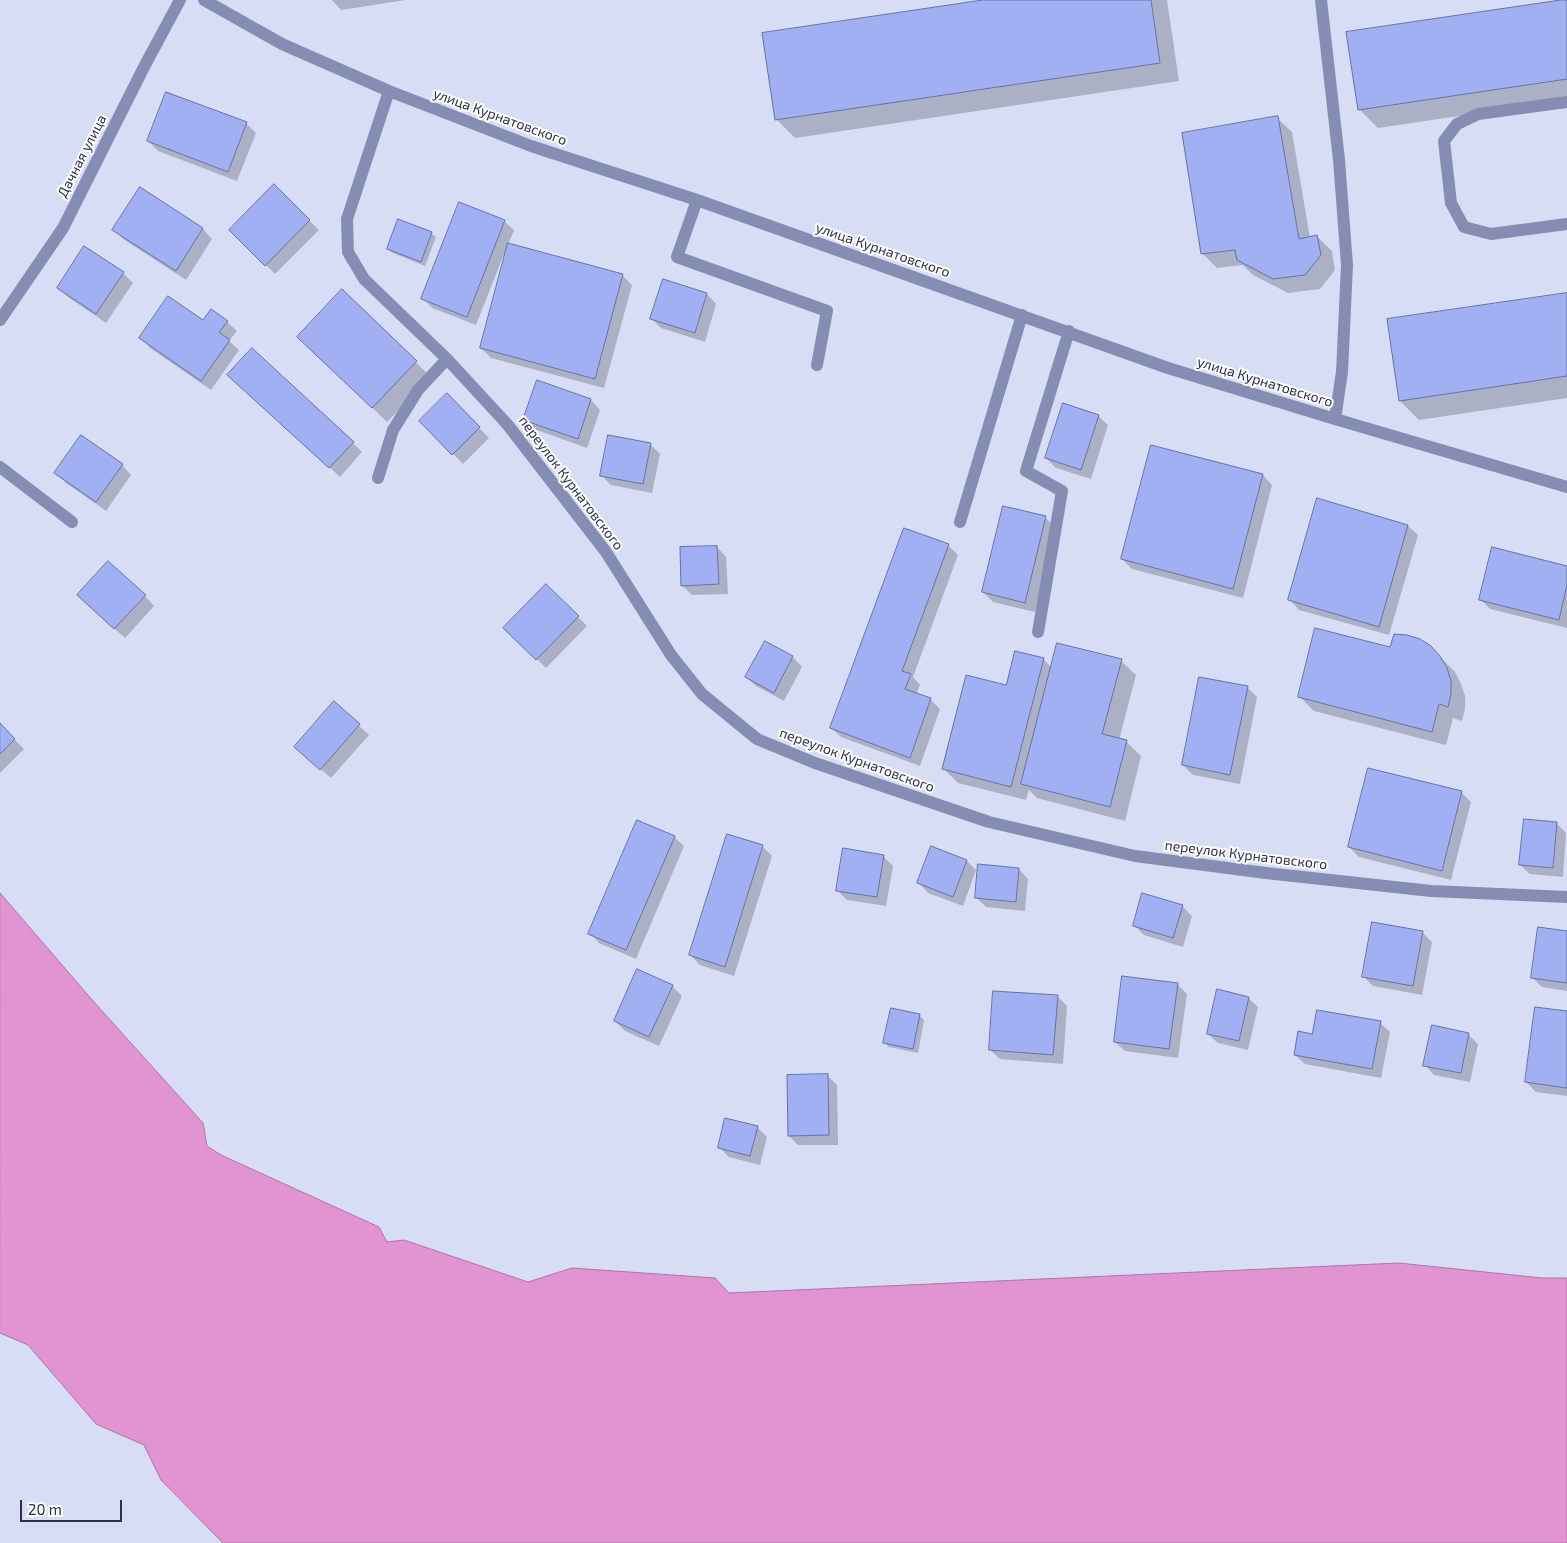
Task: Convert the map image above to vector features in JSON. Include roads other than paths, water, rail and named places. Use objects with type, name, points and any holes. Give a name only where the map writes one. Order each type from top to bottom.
[{"type":"street","name":"Дачная улица","points":[[0,320],[63,228],[180,0]]},
{"type":"street","name":"улица Курнатовского","points":[[204,0],[282,44],[389,91],[531,146],[698,200],[1168,368],[1335,419],[1567,486]]},
{"type":"street","points":[[1321,0],[1339,160],[1347,265],[1342,372],[1335,419]]},
{"type":"street","name":"переулок Курнатовского","points":[[389,91],[347,219],[348,252],[364,279],[447,359],[507,424],[606,552],[671,655],[702,694],[757,738],[815,763],[989,822],[1135,856],[1431,891],[1567,897]]},
{"type":"street","points":[[1567,102],[1478,114],[1457,124],[1444,141],[1451,203],[1464,227],[1491,234],[1567,224]]},
{"type":"street","points":[[698,200],[677,257],[827,311],[817,365]]},
{"type":"street","points":[[960,522],[1022,315]]},
{"type":"street","points":[[1038,632],[1062,491],[1026,471],[1069,332]]},
{"type":"street","points":[[378,478],[393,430],[418,390],[447,359]]},
{"type":"street","points":[[0,467],[72,522]]}]
